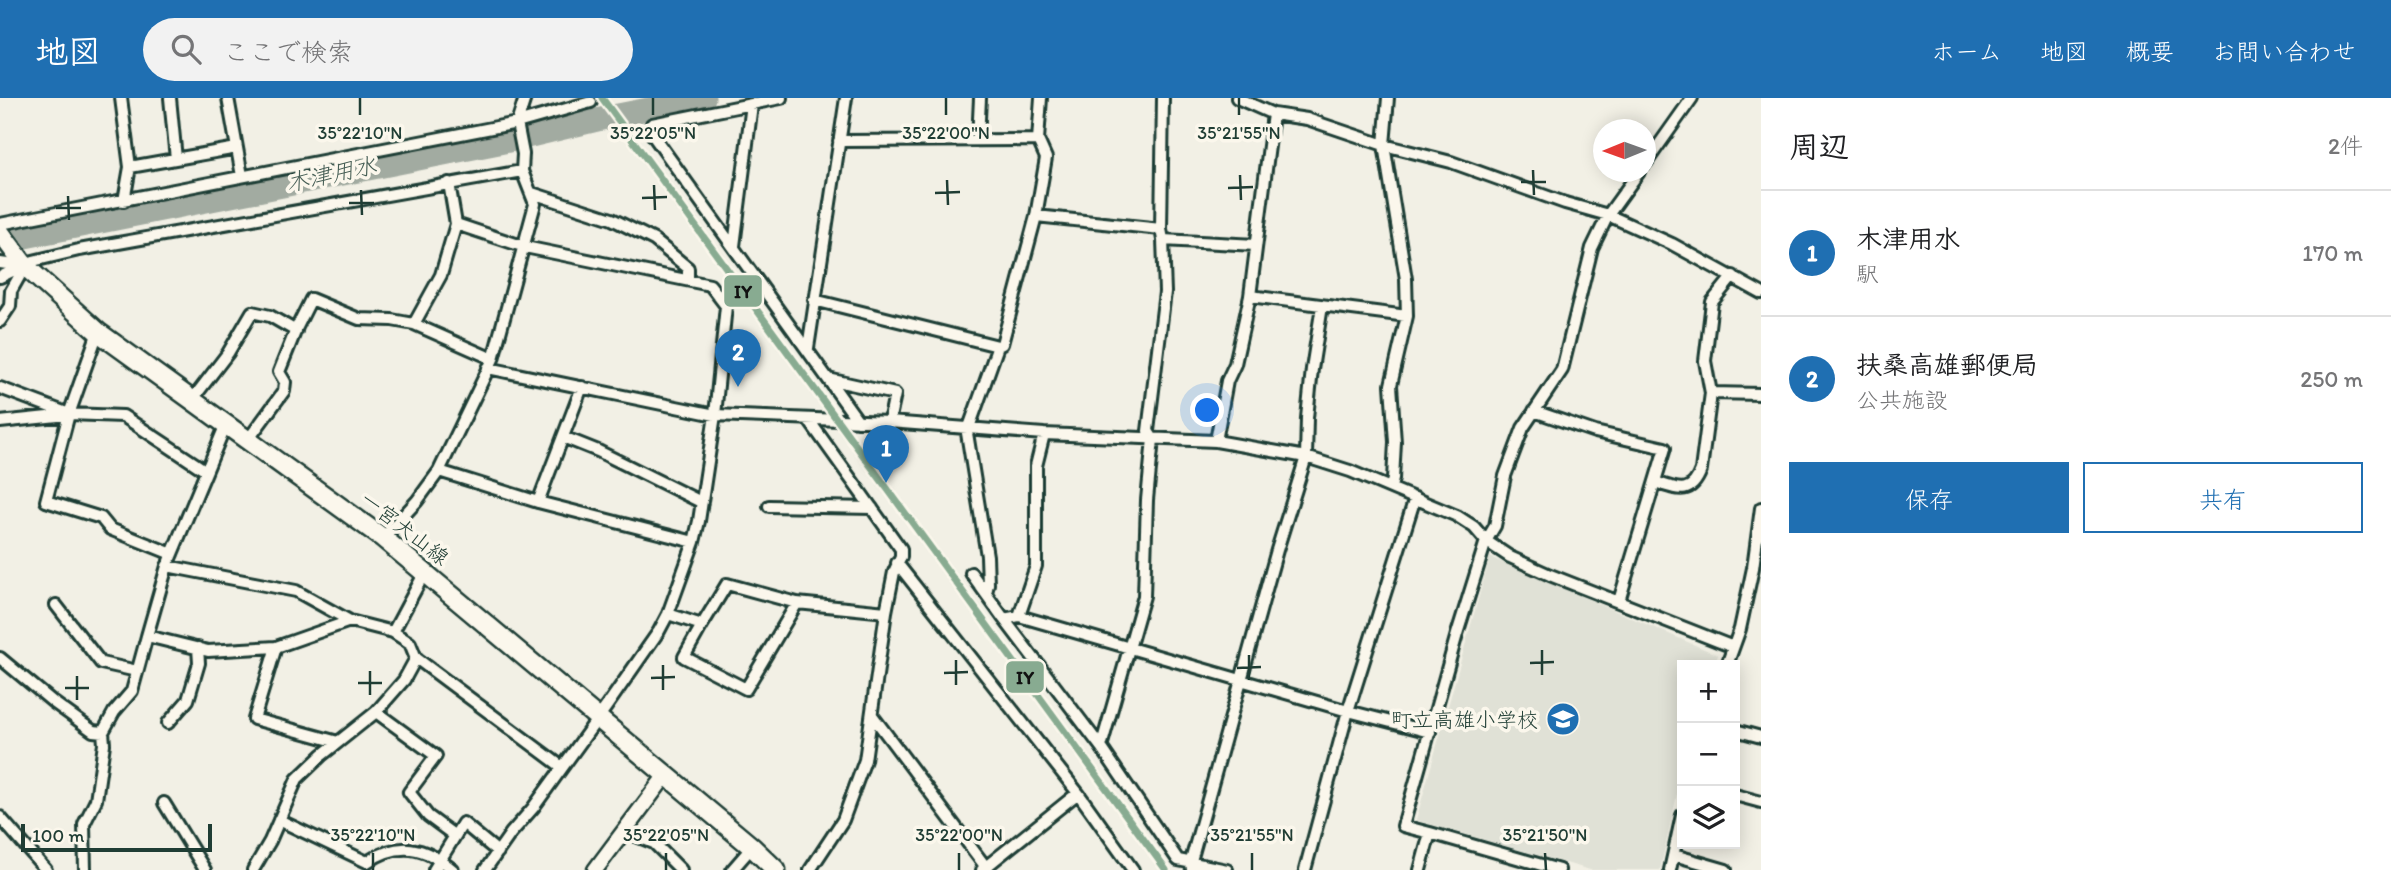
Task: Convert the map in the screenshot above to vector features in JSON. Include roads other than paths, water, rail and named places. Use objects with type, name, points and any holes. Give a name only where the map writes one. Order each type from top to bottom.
[{"type":"main road","name":"一宮犬山線","points":[[0,232],[25,266],[98,332],[383,537],[776,870]]},
{"type":"street","points":[[121,98],[131,167],[124,201]]},
{"type":"street","points":[[170,98],[176,159]]},
{"type":"street","points":[[228,98],[242,176]]},
{"type":"street","points":[[383,537],[417,501],[439,471],[491,363],[535,204],[522,171],[523,154],[517,123],[525,98]]},
{"type":"street","points":[[781,98],[652,129],[858,421]]},
{"type":"street","points":[[808,348],[846,98]]},
{"type":"street","points":[[978,140],[980,98]]},
{"type":"street","points":[[986,593],[987,556],[967,433],[998,346],[1002,344],[1036,216],[1046,158],[1038,140],[1041,98]]},
{"type":"street","points":[[1101,747],[1144,596],[1147,500],[1153,439],[1148,431],[1165,292],[1161,229],[1163,98]]},
{"type":"street","points":[[1237,98],[1273,114],[1307,120],[1384,145],[1451,162],[1565,203],[1608,215],[1672,244],[1761,293]]},
{"type":"street","points":[[1388,98],[1384,145],[1406,278],[1407,316],[1391,385],[1395,442],[1391,486]]},
{"type":"street","points":[[1656,149],[1692,98]]},
{"type":"street","points":[[0,225],[517,123],[591,102]]},
{"type":"street","points":[[734,246],[752,104]]},
{"type":"street","points":[[1216,441],[1227,381],[1235,364],[1250,296],[1273,114]]},
{"type":"street","points":[[839,141],[1038,140]]},
{"type":"street","points":[[131,167],[237,148]]},
{"type":"street","points":[[0,277],[33,261],[79,250],[522,171]]},
{"type":"street","points":[[1559,870],[1404,826],[1486,541],[1495,526],[1504,476],[1523,428],[1562,370],[1592,248],[1608,215],[1632,182]]},
{"type":"street","points":[[414,324],[441,275],[456,224],[449,183]]},
{"type":"street","points":[[532,193],[611,219],[654,240],[688,268],[688,280]]},
{"type":"street","points":[[1036,216],[1161,229]]},
{"type":"street","points":[[456,224],[525,247],[710,285],[726,306],[715,415],[694,542],[668,614],[659,631],[533,808],[485,870]]},
{"type":"street","points":[[1163,240],[1256,245]]},
{"type":"street","points":[[0,263],[25,266]]},
{"type":"street","points":[[0,321],[10,306],[11,291],[25,266]]},
{"type":"street","points":[[1655,482],[1679,489],[1690,488],[1697,481],[1701,470],[1711,393],[1705,361],[1712,302],[1732,276]]},
{"type":"street","points":[[1250,296],[1407,316]]},
{"type":"street","points":[[247,440],[284,391],[285,382],[279,372],[311,299],[314,299],[359,319],[414,324],[491,363],[582,387],[715,415],[1216,441],[1306,457],[1391,486],[1457,516],[1510,557],[1550,575],[1733,647]]},
{"type":"street","points":[[814,300],[998,346]]},
{"type":"street","points":[[1192,865],[1306,457],[1311,381],[1322,306]]},
{"type":"street","points":[[192,400],[228,353],[252,313],[270,316],[296,331]]},
{"type":"street","points":[[98,332],[69,414],[46,501],[101,518],[110,529],[172,554]]},
{"type":"street","points":[[828,379],[895,394],[889,422]]},
{"type":"street","points":[[538,502],[582,387]]},
{"type":"street","points":[[0,388],[69,414]]},
{"type":"street","points":[[1711,393],[1761,394]]},
{"type":"street","points":[[1534,411],[1595,432],[1665,447],[1619,601]]},
{"type":"street","points":[[0,422],[69,414],[123,416],[206,471]]},
{"type":"street","points":[[808,419],[901,548],[886,612],[864,760],[843,820],[810,870]]},
{"type":"street","points":[[85,870],[84,824],[96,800],[104,744],[103,732],[114,712],[132,691],[167,566],[226,424]]},
{"type":"street","points":[[1020,617],[1036,566],[1036,466],[1044,434]]},
{"type":"street","points":[[564,437],[701,502]]},
{"type":"street","points":[[439,471],[538,502],[694,542]]},
{"type":"street","points":[[1305,870],[1348,711],[1415,498]]},
{"type":"street","points":[[769,506],[872,508]]},
{"type":"street","points":[[1729,660],[1740,629],[1754,568],[1761,508]]},
{"type":"street","points":[[897,563],[1078,793],[1133,870]]},
{"type":"street","points":[[167,566],[296,592],[350,621],[393,632],[410,643],[416,658],[562,767]]},
{"type":"street","points":[[393,632],[425,572]]},
{"type":"street","points":[[971,573],[1101,747],[1178,860],[1227,870]]},
{"type":"street","points":[[797,603],[746,689],[684,657],[727,584],[797,603],[886,612]]},
{"type":"street","points":[[56,605],[101,663],[137,671]]},
{"type":"street","points":[[668,614],[702,625]]},
{"type":"street","points":[[1004,619],[1020,617],[1430,732]]},
{"type":"street","points":[[147,636],[208,651],[276,647],[350,621]]},
{"type":"street","points":[[276,647],[254,719],[338,743]]},
{"type":"street","points":[[168,723],[188,700],[199,663],[198,648]]},
{"type":"street","points":[[0,658],[93,731],[103,732]]},
{"type":"street","points":[[253,870],[270,841],[297,779],[376,712],[404,680],[416,658]]},
{"type":"street","points":[[376,712],[436,757],[410,792],[428,816],[455,836]]},
{"type":"street","points":[[872,715],[985,869],[1078,793]]},
{"type":"street","points":[[1740,731],[1761,737]]},
{"type":"street","points":[[595,870],[666,775]]},
{"type":"street","points":[[1740,796],[1761,802]]},
{"type":"street","points":[[164,803],[205,870]]},
{"type":"street","points":[[0,817],[46,870]]},
{"type":"street","points":[[279,820],[367,862],[380,853],[407,847],[440,859],[453,870]]},
{"type":"street","points":[[434,870],[463,822],[498,852]]},
{"type":"street","points":[[624,831],[654,843],[681,870]]},
{"type":"street","points":[[1420,870],[1430,833]]},
{"type":"street","points":[[1670,870],[1677,840]]},
{"type":"street","points":[[732,870],[752,847]]},
{"type":"street","points":[[1674,855],[1726,870]]},
{"type":"waterway","name":"木津用水","points":[[0,242],[514,140],[704,98]]},
{"type":"place","name":"扶桑高雄郵便局","points":[[738,387]]},
{"type":"place","name":"木津用水","points":[[886,483]]},
{"type":"place","name":"町立高雄小学校","points":[[1563,719]]}]
